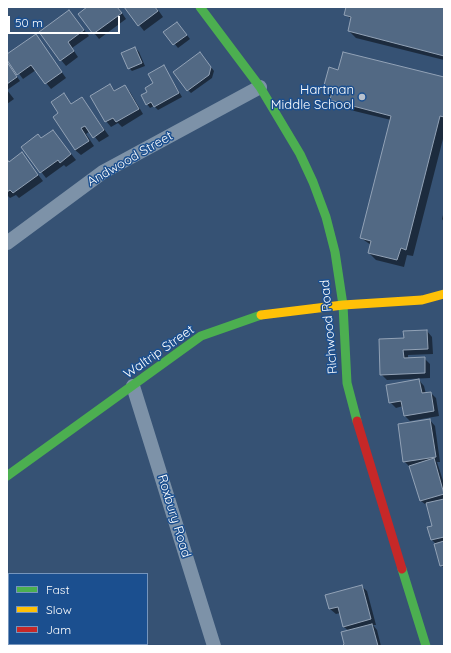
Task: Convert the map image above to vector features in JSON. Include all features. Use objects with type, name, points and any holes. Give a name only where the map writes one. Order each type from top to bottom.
[{"type":"street","name":"Richwood Road","points":[[200,7],[260,87],[300,154],[313,182],[326,217],[335,252],[343,305],[347,383],[372,473],[426,646]]},
{"type":"street","name":"Andwood Street","points":[[7,243],[103,172],[260,87]]},
{"type":"street","name":"Waltrip Street","points":[[7,476],[201,336],[260,315],[343,305],[422,300],[444,294]]},
{"type":"street","name":"Roxbury Road","points":[[133,386],[214,646]]},
{"type":"building","points":[[87,7],[117,7],[122,13],[93,34],[78,14]]},
{"type":"building","points":[[124,7],[155,7],[158,11],[138,26]]},
{"type":"building","points":[[346,7],[444,7],[444,56],[348,31],[351,17],[344,15]]},
{"type":"building","points":[[69,10],[84,30],[68,42],[74,51],[60,61],[39,32]]},
{"type":"building","points":[[177,22],[187,35],[173,45],[163,32]]},
{"type":"building","points":[[36,34],[62,72],[45,84],[31,65],[17,75],[7,60],[7,54]]},
{"type":"building","points":[[135,47],[142,63],[128,69],[121,53]]},
{"type":"building","points":[[200,52],[211,67],[209,75],[187,91],[173,72]]},
{"type":"building","points":[[343,52],[444,77],[444,117],[440,116],[406,250],[401,248],[397,260],[368,253],[371,241],[360,238],[391,116],[330,100],[332,91],[323,89],[329,67],[338,70]]},
{"type":"building","points":[[7,62],[17,77],[7,84]]},
{"type":"building","points":[[164,65],[179,93],[154,107],[151,102],[146,105],[141,95],[147,92],[145,88],[153,83],[148,74]]},
{"type":"building","points":[[110,84],[114,91],[125,85],[139,109],[116,122],[113,118],[105,122],[90,96]]},
{"type":"building","points":[[64,93],[71,104],[82,97],[104,130],[93,138],[85,126],[81,128],[89,141],[75,150],[53,117],[58,113],[51,102]]},
{"type":"building","points":[[53,130],[71,154],[60,163],[58,160],[40,173],[21,147],[38,134],[41,138]]},
{"type":"building","points":[[22,152],[38,175],[13,193],[10,190],[7,192],[7,159],[9,162]]},
{"type":"building","points":[[427,330],[428,349],[403,350],[404,358],[425,357],[425,373],[380,375],[379,339],[404,338],[403,331]]},
{"type":"building","points":[[419,379],[422,393],[431,392],[434,411],[404,416],[401,401],[389,403],[386,385]]},
{"type":"building","points":[[430,419],[436,457],[403,462],[398,424]]},
{"type":"building","points":[[434,458],[444,494],[420,501],[409,466]]},
{"type":"building","points":[[444,499],[444,537],[431,540],[427,527],[432,526],[426,503]]},
{"type":"building","points":[[444,541],[444,565],[440,566],[434,544]]},
{"type":"building","points":[[362,585],[371,619],[343,627],[338,607],[329,609],[325,595]]},
{"type":"building","points":[[372,624],[378,646],[342,646],[344,644],[341,632]]},
{"type":"traffic: fast","points":[[200,7],[260,87],[300,154],[313,182],[326,217],[335,252],[343,305],[347,383],[357,421]]},
{"type":"traffic: fast","points":[[7,476],[201,336],[261,315]]},
{"type":"traffic: fast","points":[[402,569],[426,646]]},
{"type":"traffic: slow","points":[[261,315],[343,305],[422,300],[444,294]]},
{"type":"traffic: jam","points":[[357,421],[402,569]]},
{"type":"place","name":"Hartman Middle School","points":[[362,97]]}]
